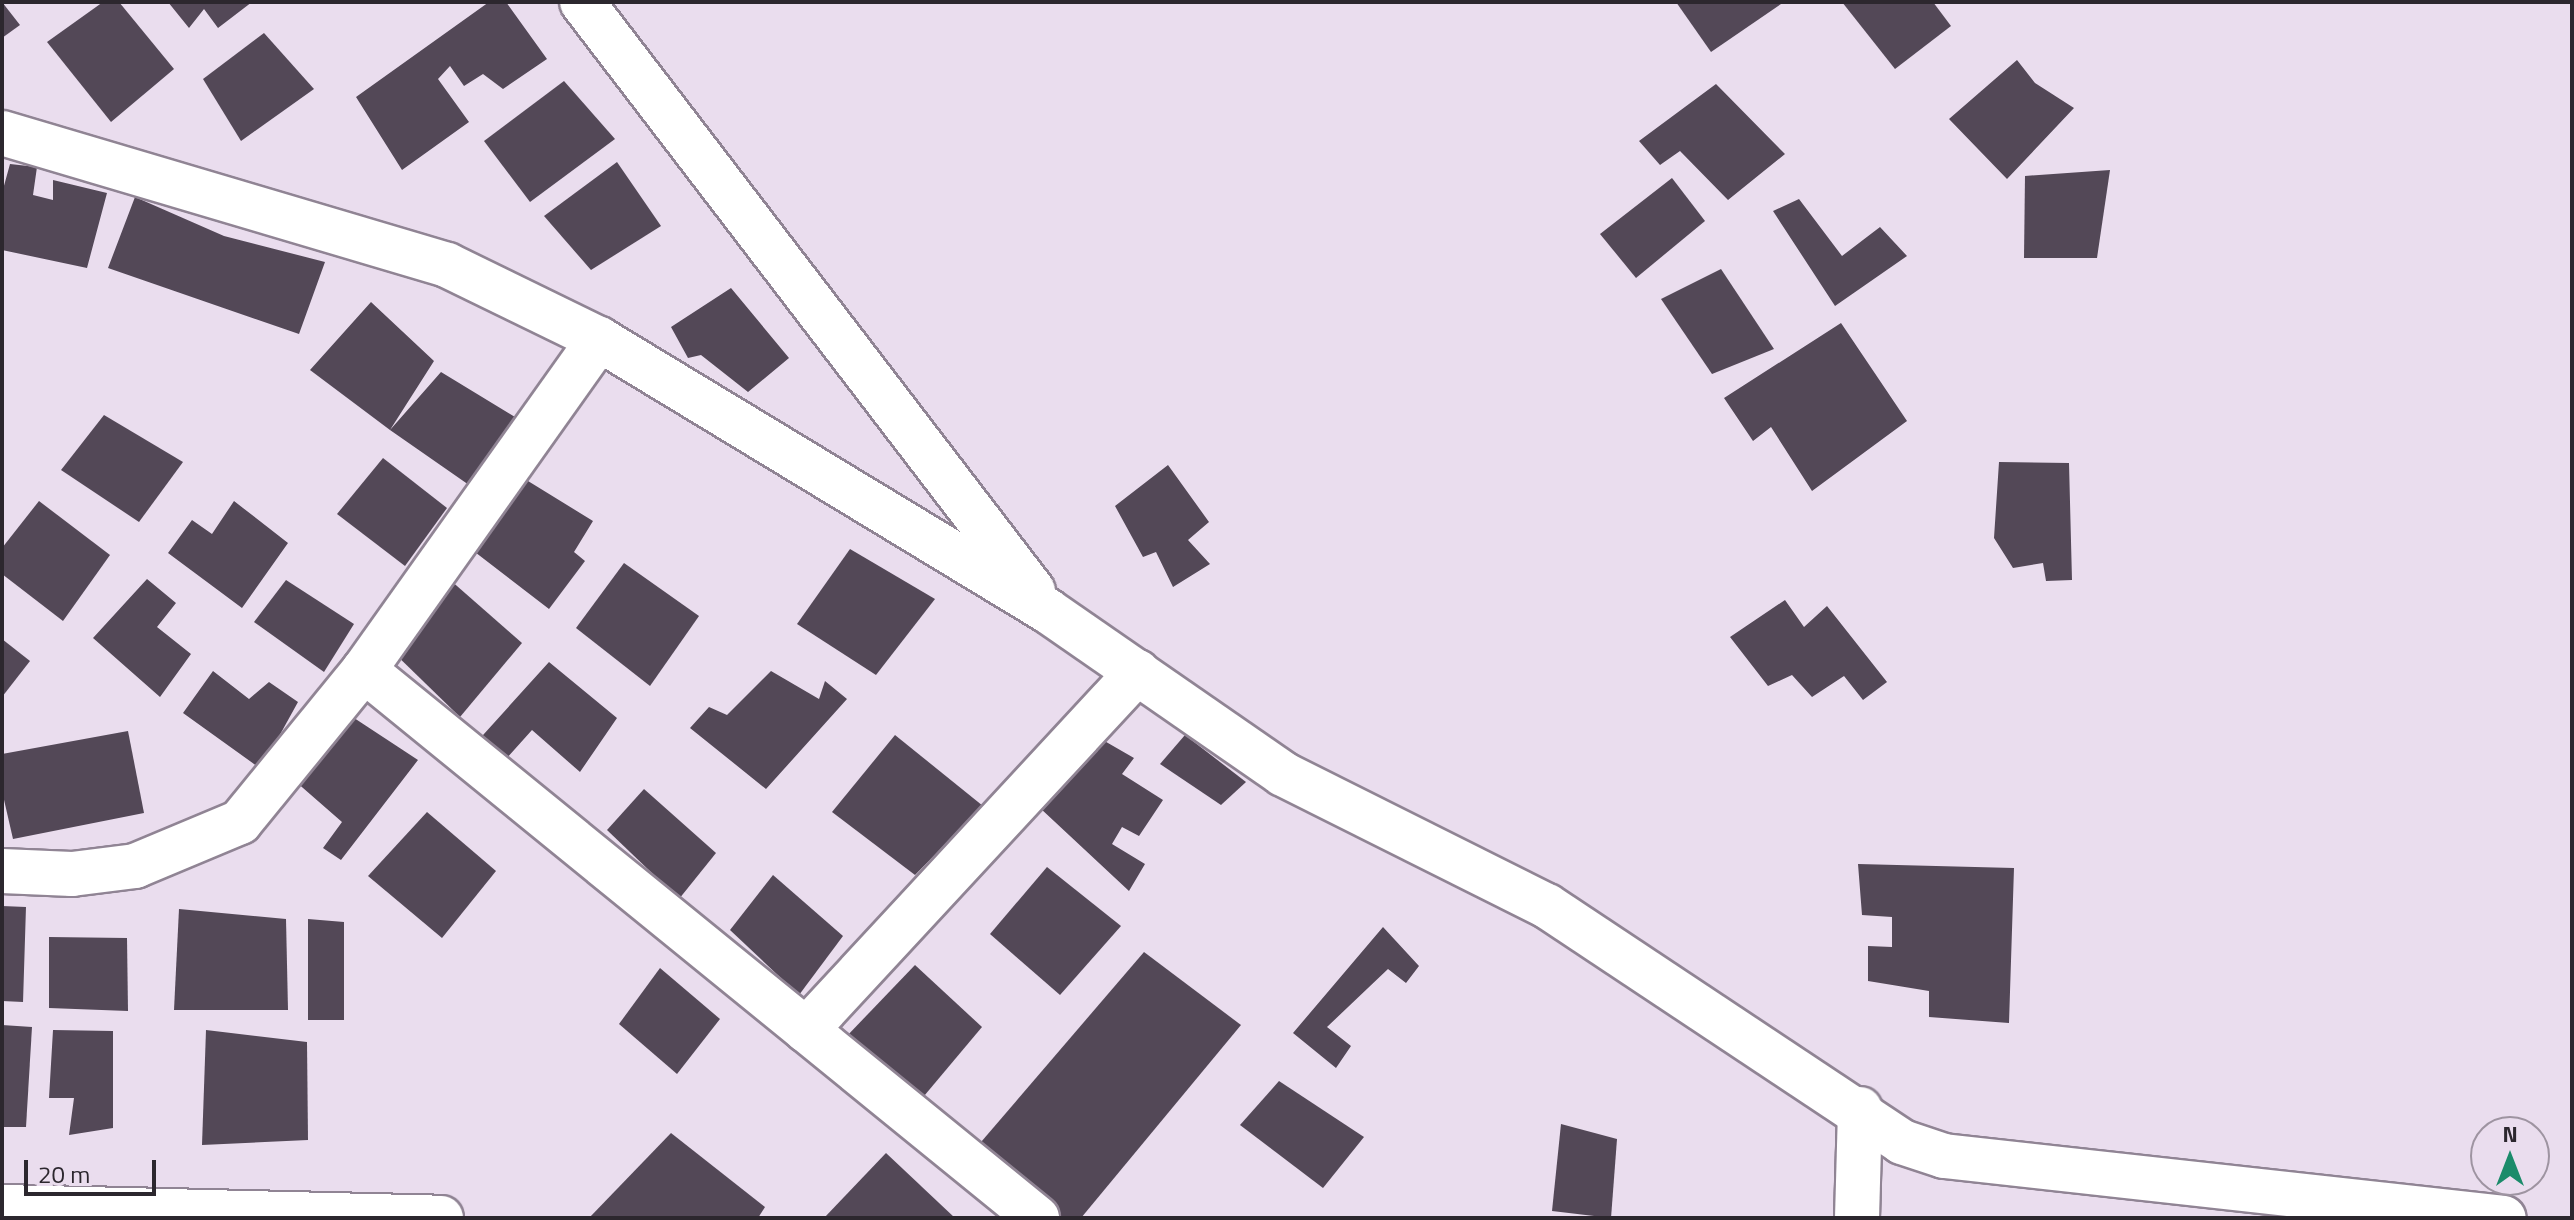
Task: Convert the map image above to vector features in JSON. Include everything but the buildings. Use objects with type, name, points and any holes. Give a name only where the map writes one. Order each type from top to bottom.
[{"type":"street","points":[[582,2],[1048,611]]},
{"type":"street","points":[[2,133],[447,265],[599,339],[1048,611],[1283,774],[1547,906],[1860,1109],[1902,1142],[1944,1156],[2504,1218]]},
{"type":"street","points":[[2,871],[72,874],[135,866],[240,822],[364,670],[599,339]]},
{"type":"street","points":[[364,670],[1037,1218]]},
{"type":"street","points":[[806,1030],[1137,672]]},
{"type":"street","points":[[1857,1218],[1860,1109]]},
{"type":"street","points":[[2,1207],[441,1218]]}]
